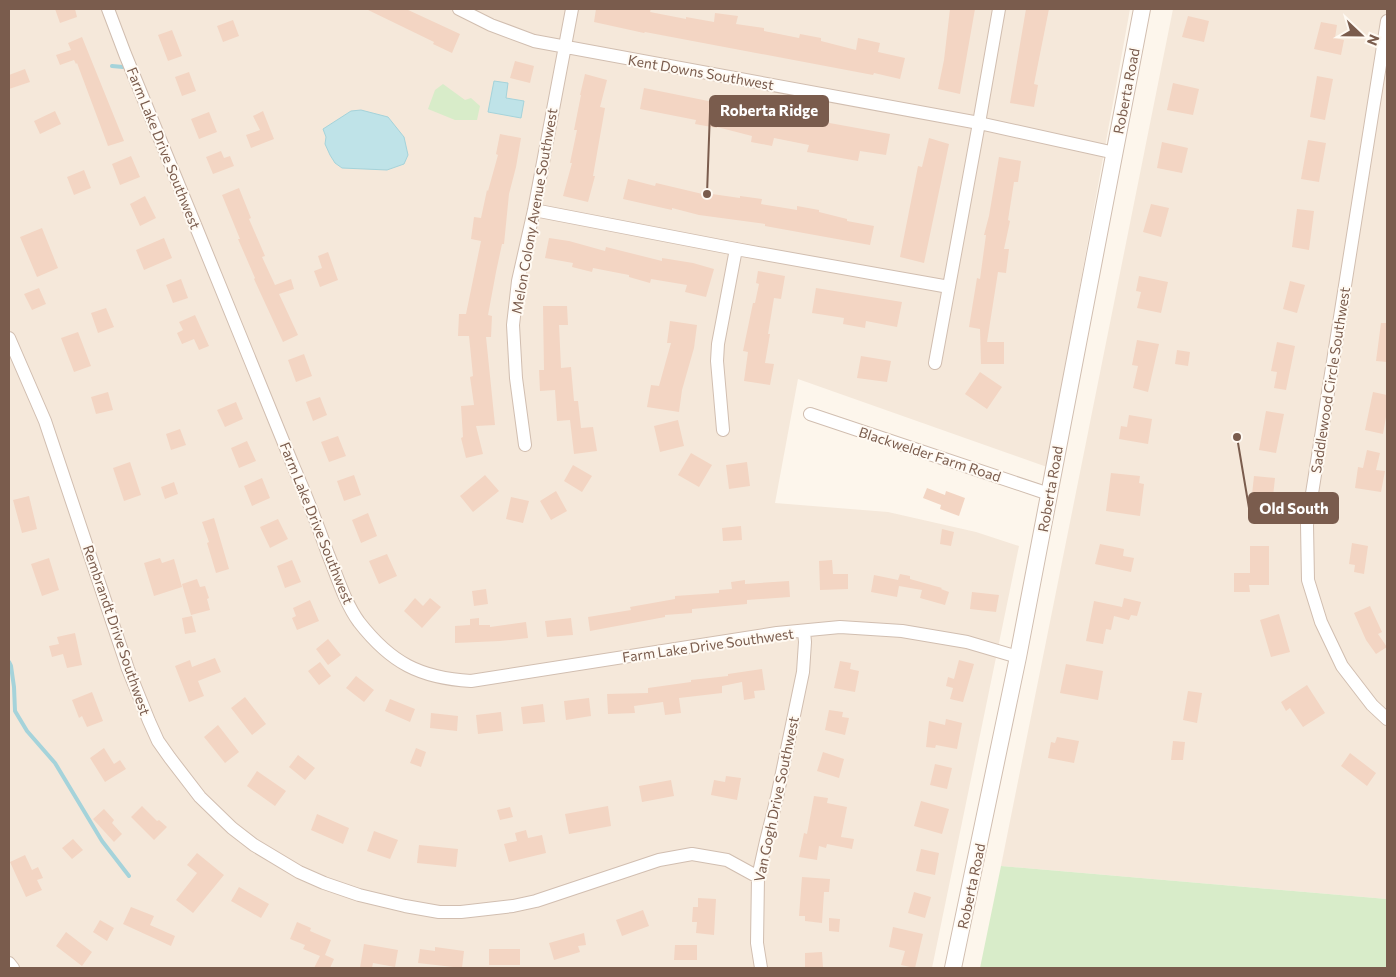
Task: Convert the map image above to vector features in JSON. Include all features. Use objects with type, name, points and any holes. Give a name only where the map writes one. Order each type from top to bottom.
[{"type":"street","name":"Farm Lake Drive Southwest","points":[[108,9],[136,82],[312,511],[343,592],[358,621],[383,649],[398,662],[415,670],[451,680],[471,681],[777,633],[861,627],[902,631],[966,642],[1018,657]]},
{"type":"street","name":"Kent Downs Southwest","points":[[459,9],[519,36],[564,47],[979,123],[1115,153]]},
{"type":"street","name":"Melon Colony Avenue Southwest","points":[[525,445],[516,378],[513,325],[518,281],[534,210],[572,9]]},
{"type":"street","points":[[935,363],[998,9]]},
{"type":"street","name":"Roberta Road","points":[[953,968],[1018,657],[1050,494],[1054,460],[1142,9]]},
{"type":"street","name":"Saddlewood Circle Southwest","points":[[1387,21],[1308,525],[1308,580],[1321,622],[1342,666],[1372,706],[1387,719]]},
{"type":"street","points":[[534,210],[949,287]]},
{"type":"street","points":[[723,430],[717,361],[718,344],[736,248]]},
{"type":"street","name":"Rembrandt Drive Southwest","points":[[9,338],[45,420],[128,669],[149,721],[170,758],[200,797],[232,828],[254,845],[299,872],[324,883],[359,895],[439,912],[470,911],[536,902],[659,860],[692,854],[727,860],[758,877]]},
{"type":"street","name":"Blackwelder Farm Road","points":[[810,414],[1050,494]]},
{"type":"street","name":"Van Gogh Drive Southwest","points":[[761,968],[757,943],[758,877],[803,672],[804,631]]},
{"type":"street","points":[[9,963],[13,968]]},
{"type":"shaded area","points":[[9,9],[1130,9],[1047,467],[798,379],[775,503],[888,512],[976,532],[1019,546],[932,968],[9,968]]},
{"type":"shaded area","points":[[1173,9],[1387,9],[1387,899],[1001,866]]},
{"type":"green space","points":[[443,84],[465,100],[471,98],[480,106],[477,120],[455,120],[428,109],[435,90]]},
{"type":"green space","points":[[1001,866],[1387,899],[1387,968],[980,968]]},
{"type":"water","points":[[494,81],[508,83],[506,98],[524,101],[521,118],[488,112]]},
{"type":"water","points":[[361,110],[388,117],[404,137],[408,155],[404,164],[387,170],[342,168],[335,163],[325,144],[326,137],[323,129],[351,111]]},
{"type":"building","points":[[55,9],[75,9],[77,17],[60,23]]},
{"type":"building","points":[[366,9],[406,9],[460,34],[452,53],[433,44],[434,42]]},
{"type":"building","points":[[596,9],[651,9],[650,12],[714,22],[715,13],[738,16],[736,24],[764,28],[764,31],[799,38],[800,34],[821,38],[821,41],[856,50],[858,38],[880,43],[878,52],[905,58],[900,79],[874,73],[873,75],[594,22]]},
{"type":"building","points":[[950,9],[975,9],[960,94],[938,89],[944,60]]},
{"type":"building","points":[[1026,9],[1049,9],[1034,84],[1038,85],[1034,107],[1010,103]]},
{"type":"building","points":[[1188,16],[1209,21],[1204,42],[1182,37]]},
{"type":"building","points":[[233,20],[239,36],[223,42],[217,26]]},
{"type":"building","points":[[1321,22],[1337,25],[1335,38],[1344,40],[1341,55],[1314,49]]},
{"type":"building","points":[[172,30],[182,56],[168,61],[158,35]]},
{"type":"building","points":[[82,37],[124,141],[108,146],[77,63],[74,60],[60,65],[56,55],[71,50],[68,43]]},
{"type":"building","points":[[515,61],[534,66],[530,83],[510,78]]},
{"type":"building","points":[[25,69],[30,82],[9,89],[9,75]]},
{"type":"building","points":[[189,72],[196,91],[182,96],[175,77]]},
{"type":"building","points":[[585,74],[607,80],[600,107],[605,108],[593,176],[595,176],[588,202],[563,196],[572,163],[570,163],[577,130],[574,130]]},
{"type":"building","points":[[1317,76],[1333,79],[1325,120],[1310,117]]},
{"type":"building","points":[[1173,83],[1199,89],[1193,115],[1167,110]]},
{"type":"building","points":[[644,88],[728,105],[756,113],[757,109],[890,134],[886,155],[860,151],[858,161],[807,152],[809,145],[774,138],[772,146],[751,142],[752,136],[717,127],[695,124],[696,120],[640,109]]},
{"type":"building","points":[[55,111],[61,124],[40,134],[34,121]]},
{"type":"building","points":[[263,111],[274,139],[251,148],[246,135],[260,130],[253,116]]},
{"type":"building","points":[[209,112],[217,132],[199,139],[191,119]]},
{"type":"building","points":[[500,134],[521,138],[509,194],[504,244],[502,244],[488,315],[492,316],[491,337],[486,337],[495,425],[476,426],[483,454],[466,458],[461,438],[463,437],[461,406],[474,405],[470,377],[473,376],[469,336],[458,336],[459,314],[466,314],[481,241],[471,239],[474,217],[481,218],[487,190],[498,155],[496,154]]},
{"type":"building","points":[[929,138],[949,144],[924,263],[900,257],[918,166],[922,167]]},
{"type":"building","points":[[1308,140],[1326,143],[1319,182],[1301,179]]},
{"type":"building","points":[[1162,142],[1188,148],[1182,173],[1157,168]]},
{"type":"building","points":[[221,151],[224,158],[230,156],[234,166],[213,174],[206,157]]},
{"type":"building","points":[[131,156],[140,177],[120,185],[112,164]]},
{"type":"building","points":[[999,157],[1021,161],[1018,182],[1014,182],[1008,220],[1010,221],[1004,249],[1009,249],[1006,273],[998,272],[987,342],[1004,342],[1004,364],[981,364],[980,329],[969,327],[977,278],[980,279],[986,235],[984,235]]},
{"type":"building","points":[[84,170],[91,188],[74,195],[67,177]]},
{"type":"building","points":[[628,179],[655,186],[656,183],[711,196],[712,194],[762,199],[761,204],[797,210],[797,206],[819,210],[819,212],[847,219],[847,221],[874,226],[870,245],[765,226],[765,224],[699,215],[672,208],[672,210],[623,199]]},
{"type":"building","points":[[239,188],[251,218],[249,219],[265,256],[262,257],[275,285],[291,279],[294,289],[279,294],[298,335],[283,342],[254,279],[222,195]]},
{"type":"building","points":[[145,196],[156,218],[140,226],[130,204]]},
{"type":"building","points":[[1151,204],[1169,208],[1161,237],[1143,232]]},
{"type":"building","points":[[1297,209],[1314,211],[1309,250],[1292,247]]},
{"type":"building","points":[[42,228],[58,268],[37,277],[20,237]]},
{"type":"building","points":[[164,238],[172,258],[144,270],[136,250]]},
{"type":"building","points":[[549,238],[569,241],[605,251],[606,247],[662,261],[662,258],[693,263],[714,269],[706,297],[685,292],[687,285],[651,279],[650,283],[629,277],[629,275],[593,268],[592,272],[572,267],[573,263],[545,258]]},
{"type":"building","points":[[328,252],[338,280],[320,287],[314,271],[322,268],[318,256]]},
{"type":"building","points":[[758,271],[785,276],[781,299],[774,298],[768,334],[770,334],[765,363],[774,364],[770,385],[744,381],[748,352],[743,351],[759,284],[756,283]]},
{"type":"building","points":[[1139,276],[1168,282],[1161,313],[1137,308],[1141,292],[1136,291]]},
{"type":"building","points":[[181,279],[188,298],[173,303],[166,285]]},
{"type":"building","points":[[1290,281],[1305,285],[1297,313],[1283,309]]},
{"type":"building","points":[[39,288],[46,304],[32,310],[24,294]]},
{"type":"building","points":[[816,288],[902,302],[897,327],[866,321],[865,328],[843,324],[844,318],[812,313]]},
{"type":"building","points":[[543,306],[567,306],[568,325],[559,325],[561,368],[571,367],[574,401],[578,401],[581,428],[593,427],[597,451],[574,454],[570,420],[557,421],[555,390],[540,391],[539,370],[544,370]]},
{"type":"building","points":[[106,308],[114,327],[98,333],[91,313]]},
{"type":"building","points":[[195,315],[209,346],[199,350],[194,339],[182,344],[177,333],[183,330],[179,322]]},
{"type":"building","points":[[670,321],[697,325],[694,348],[682,390],[679,412],[647,407],[651,385],[659,386],[671,343],[667,343]]},
{"type":"building","points":[[1381,323],[1387,323],[1387,362],[1376,361]]},
{"type":"building","points":[[78,332],[91,366],[74,372],[61,338]]},
{"type":"building","points":[[1137,340],[1159,344],[1148,392],[1133,388],[1138,366],[1132,365]]},
{"type":"building","points":[[1277,342],[1295,346],[1286,390],[1274,388],[1277,372],[1271,371]]},
{"type":"building","points":[[1177,350],[1190,352],[1188,366],[1175,364]]},
{"type":"building","points":[[304,354],[312,376],[296,382],[288,360]]},
{"type":"building","points":[[861,356],[891,361],[887,382],[857,378]]},
{"type":"building","points":[[980,372],[1002,387],[987,409],[965,394]]},
{"type":"building","points":[[108,392],[113,410],[96,414],[91,397]]},
{"type":"building","points":[[1373,392],[1387,395],[1387,411],[1383,434],[1365,430]]},
{"type":"building","points":[[320,397],[327,415],[313,421],[306,402]]},
{"type":"building","points":[[236,402],[243,419],[225,427],[217,410]]},
{"type":"building","points":[[1266,411],[1284,414],[1276,453],[1259,450]]},
{"type":"building","points":[[1129,415],[1152,419],[1148,444],[1119,439],[1121,426],[1127,427]]},
{"type":"building","points":[[678,420],[684,446],[660,452],[654,426]]},
{"type":"building","points":[[180,429],[186,445],[171,450],[166,434]]},
{"type":"building","points":[[338,436],[346,456],[329,462],[321,442]]},
{"type":"building","points":[[247,441],[256,461],[239,468],[231,448]]},
{"type":"building","points":[[1367,450],[1380,453],[1376,470],[1385,471],[1381,492],[1355,488],[1358,467],[1363,468]]},
{"type":"building","points":[[691,453],[712,465],[699,487],[678,475]]},
{"type":"building","points":[[130,462],[141,495],[124,501],[113,468]]},
{"type":"building","points":[[747,462],[750,486],[729,489],[726,465]]},
{"type":"building","points":[[573,465],[592,476],[582,492],[564,481]]},
{"type":"building","points":[[1111,473],[1140,476],[1139,483],[1144,484],[1140,516],[1106,511]]},
{"type":"building","points":[[354,475],[361,495],[344,501],[337,481]]},
{"type":"building","points":[[485,475],[499,491],[473,512],[460,496]]},
{"type":"building","points":[[1254,476],[1275,478],[1271,515],[1250,513]]},
{"type":"building","points":[[262,478],[270,498],[252,506],[244,486]]},
{"type":"building","points":[[174,482],[178,494],[165,499],[161,487]]},
{"type":"building","points":[[927,488],[945,495],[946,491],[965,498],[959,516],[940,509],[941,505],[923,498]]},
{"type":"building","points":[[556,491],[567,511],[551,520],[540,501]]},
{"type":"building","points":[[29,496],[37,529],[22,533],[13,500]]},
{"type":"building","points":[[511,497],[529,501],[523,523],[506,519]]},
{"type":"building","points":[[368,513],[377,536],[361,543],[352,520]]},
{"type":"building","points":[[214,518],[229,569],[216,573],[202,522]]},
{"type":"building","points":[[278,519],[288,539],[270,548],[260,527]]},
{"type":"building","points":[[741,526],[742,540],[723,541],[722,528]]},
{"type":"building","points":[[942,529],[954,532],[951,546],[940,544]]},
{"type":"building","points":[[1352,543],[1368,546],[1364,574],[1354,572],[1355,565],[1349,564]]},
{"type":"building","points":[[1100,544],[1124,549],[1123,556],[1134,558],[1131,572],[1095,564]]},
{"type":"building","points":[[1250,546],[1269,546],[1269,585],[1249,585],[1250,592],[1234,592],[1234,573],[1250,573]]},
{"type":"building","points":[[387,554],[397,576],[379,584],[369,561]]},
{"type":"building","points":[[49,558],[59,590],[42,596],[31,564]]},
{"type":"building","points":[[160,558],[162,563],[174,559],[182,587],[154,596],[144,563]]},
{"type":"building","points":[[292,560],[301,582],[285,588],[277,566]]},
{"type":"building","points":[[832,560],[833,574],[848,574],[848,589],[820,590],[819,561]]},
{"type":"building","points":[[900,574],[910,576],[910,579],[942,588],[949,592],[945,605],[920,598],[922,590],[899,586],[897,597],[871,592],[874,575],[898,580]]},
{"type":"building","points":[[197,579],[200,587],[205,586],[210,610],[191,615],[182,584]]},
{"type":"building","points":[[745,580],[745,584],[789,581],[790,597],[747,600],[747,604],[692,609],[692,613],[665,615],[665,617],[590,631],[588,617],[631,610],[630,607],[675,599],[675,596],[719,593],[719,590],[732,589],[731,582]]},
{"type":"building","points":[[486,589],[488,604],[474,606],[472,591]]},
{"type":"building","points":[[972,592],[999,595],[996,612],[970,609]]},
{"type":"building","points":[[415,598],[423,606],[430,598],[441,607],[422,628],[404,611]]},
{"type":"building","points":[[1124,598],[1141,602],[1137,616],[1131,615],[1129,620],[1114,616],[1111,630],[1106,629],[1103,644],[1086,641],[1094,601],[1122,607]]},
{"type":"building","points":[[310,600],[319,621],[297,630],[292,618],[296,616],[293,608]]},
{"type":"building","points":[[1370,606],[1382,632],[1378,634],[1387,647],[1376,654],[1366,640],[1354,613]]},
{"type":"building","points":[[1279,614],[1290,652],[1271,657],[1260,620]]},
{"type":"building","points":[[192,616],[196,632],[185,634],[182,618]]},
{"type":"building","points":[[479,618],[479,625],[490,625],[490,627],[526,622],[528,638],[455,643],[455,626],[470,625],[470,619]]},
{"type":"building","points":[[571,618],[573,635],[547,637],[545,621]]},
{"type":"building","points":[[75,633],[82,665],[67,668],[63,654],[52,657],[49,646],[59,644],[57,637]]},
{"type":"building","points":[[328,639],[341,655],[328,665],[316,649]]},
{"type":"building","points":[[215,658],[221,672],[198,681],[204,696],[189,702],[175,666],[190,660],[192,667]]},
{"type":"building","points":[[959,660],[974,664],[963,702],[950,699],[953,688],[946,686],[948,677],[954,679]]},
{"type":"building","points":[[840,661],[851,663],[850,669],[859,671],[855,692],[834,688]]},
{"type":"building","points":[[320,662],[331,676],[319,685],[308,671]]},
{"type":"building","points":[[1066,664],[1103,671],[1098,700],[1060,693]]},
{"type":"building","points":[[762,669],[765,690],[754,691],[755,698],[744,700],[742,682],[722,686],[722,693],[679,698],[681,713],[665,715],[663,702],[634,706],[635,713],[608,714],[607,694],[648,693],[648,688]]},
{"type":"building","points":[[356,676],[374,690],[364,702],[346,688]]},
{"type":"building","points":[[1307,685],[1325,713],[1303,727],[1290,708],[1286,711],[1281,702]]},
{"type":"building","points":[[1188,691],[1202,693],[1197,723],[1183,720]]},
{"type":"building","points":[[92,692],[103,721],[87,727],[82,716],[79,718],[72,700]]},
{"type":"building","points":[[245,697],[266,724],[252,735],[231,708]]},
{"type":"building","points":[[589,698],[591,716],[566,720],[564,701]]},
{"type":"building","points":[[390,699],[415,709],[410,722],[385,711]]},
{"type":"building","points":[[543,704],[545,722],[523,724],[521,707]]},
{"type":"building","points":[[829,710],[843,712],[842,717],[849,718],[845,735],[825,730]]},
{"type":"building","points":[[501,712],[503,731],[478,734],[476,715]]},
{"type":"building","points":[[431,713],[458,716],[457,731],[430,728]]},
{"type":"building","points":[[946,719],[962,723],[957,749],[936,745],[935,748],[926,747],[929,721],[945,725]]},
{"type":"building","points":[[218,725],[239,752],[225,763],[204,737]]},
{"type":"building","points":[[1057,737],[1079,741],[1074,763],[1048,758],[1051,742],[1055,743]]},
{"type":"building","points":[[1173,741],[1185,742],[1183,760],[1171,760]]},
{"type":"building","points":[[104,748],[114,764],[120,760],[126,769],[105,782],[90,758]]},
{"type":"building","points":[[416,748],[426,752],[421,767],[410,763]]},
{"type":"building","points":[[823,752],[844,759],[839,778],[817,771]]},
{"type":"building","points":[[1350,753],[1376,773],[1367,786],[1341,766]]},
{"type":"building","points":[[298,755],[315,768],[305,780],[289,767]]},
{"type":"building","points":[[935,764],[952,768],[947,789],[930,785]]},
{"type":"building","points":[[257,771],[286,791],[275,806],[247,786]]},
{"type":"building","points":[[726,776],[741,778],[737,800],[711,795],[714,780],[725,782]]},
{"type":"building","points":[[671,780],[674,796],[642,802],[639,786]]},
{"type":"building","points":[[814,796],[828,798],[827,803],[847,807],[841,837],[854,839],[852,849],[827,844],[826,848],[819,846],[817,860],[799,857],[804,833],[807,834]]},
{"type":"building","points":[[921,801],[949,809],[942,834],[914,826]]},
{"type":"building","points":[[142,806],[157,821],[159,820],[167,827],[154,840],[131,817]]},
{"type":"building","points":[[608,806],[611,826],[569,834],[565,814]]},
{"type":"building","points":[[510,807],[513,817],[500,820],[497,810]]},
{"type":"building","points":[[104,809],[114,820],[112,823],[122,834],[114,842],[93,819]]},
{"type":"building","points":[[317,814],[349,828],[343,844],[311,830]]},
{"type":"building","points":[[526,830],[528,838],[542,835],[546,853],[509,862],[504,844],[517,841],[515,833]]},
{"type":"building","points":[[374,831],[398,840],[390,859],[367,851]]},
{"type":"building","points":[[73,839],[83,850],[72,859],[62,848]]},
{"type":"building","points":[[419,845],[458,849],[456,867],[417,863]]},
{"type":"building","points":[[921,849],[939,853],[935,875],[916,871]]},
{"type":"building","points":[[197,853],[224,875],[193,913],[176,900],[197,873],[187,865]]},
{"type":"building","points":[[25,855],[32,870],[38,867],[43,878],[37,880],[42,890],[26,897],[10,862]]},
{"type":"building","points":[[802,877],[830,879],[829,892],[824,892],[822,923],[805,921],[805,916],[799,916]]},
{"type":"building","points":[[239,887],[269,904],[261,918],[231,901]]},
{"type":"building","points":[[914,892],[931,897],[925,918],[908,913]]},
{"type":"building","points":[[698,898],[716,899],[714,935],[696,933],[697,922],[692,922],[693,907],[698,907]]},
{"type":"building","points":[[131,907],[154,916],[150,925],[175,936],[171,946],[123,924]]},
{"type":"building","points":[[643,910],[649,926],[622,936],[616,920]]},
{"type":"building","points":[[829,918],[840,919],[839,932],[829,931]]},
{"type":"building","points":[[100,920],[114,928],[107,941],[93,932]]},
{"type":"building","points":[[297,922],[311,928],[310,931],[331,940],[325,955],[334,959],[330,968],[314,968],[320,956],[303,949],[305,945],[290,939]]},
{"type":"building","points":[[893,927],[923,934],[915,968],[901,965],[905,951],[889,947]]},
{"type":"building","points":[[66,932],[92,952],[82,966],[56,946]]},
{"type":"building","points":[[584,933],[586,945],[578,946],[580,952],[554,960],[549,943]]},
{"type":"building","points":[[364,944],[398,950],[395,967],[373,963],[372,968],[360,968]]},
{"type":"building","points":[[675,945],[697,945],[697,960],[674,960]]},
{"type":"building","points":[[435,947],[464,951],[462,968],[418,963],[420,949],[435,951]]},
{"type":"building","points":[[489,949],[520,949],[520,965],[489,965]]},
{"type":"building","points":[[822,952],[823,968],[805,968],[805,953]]},
{"type":"waterway","points":[[112,66],[123,67]]},
{"type":"waterway","points":[[9,662],[14,687],[15,711],[27,731],[55,763],[102,841],[129,876]]},
{"type":"place","name":"Roberta Ridge","points":[[707,194]]},
{"type":"place","name":"Old South","points":[[1237,437]]}]
